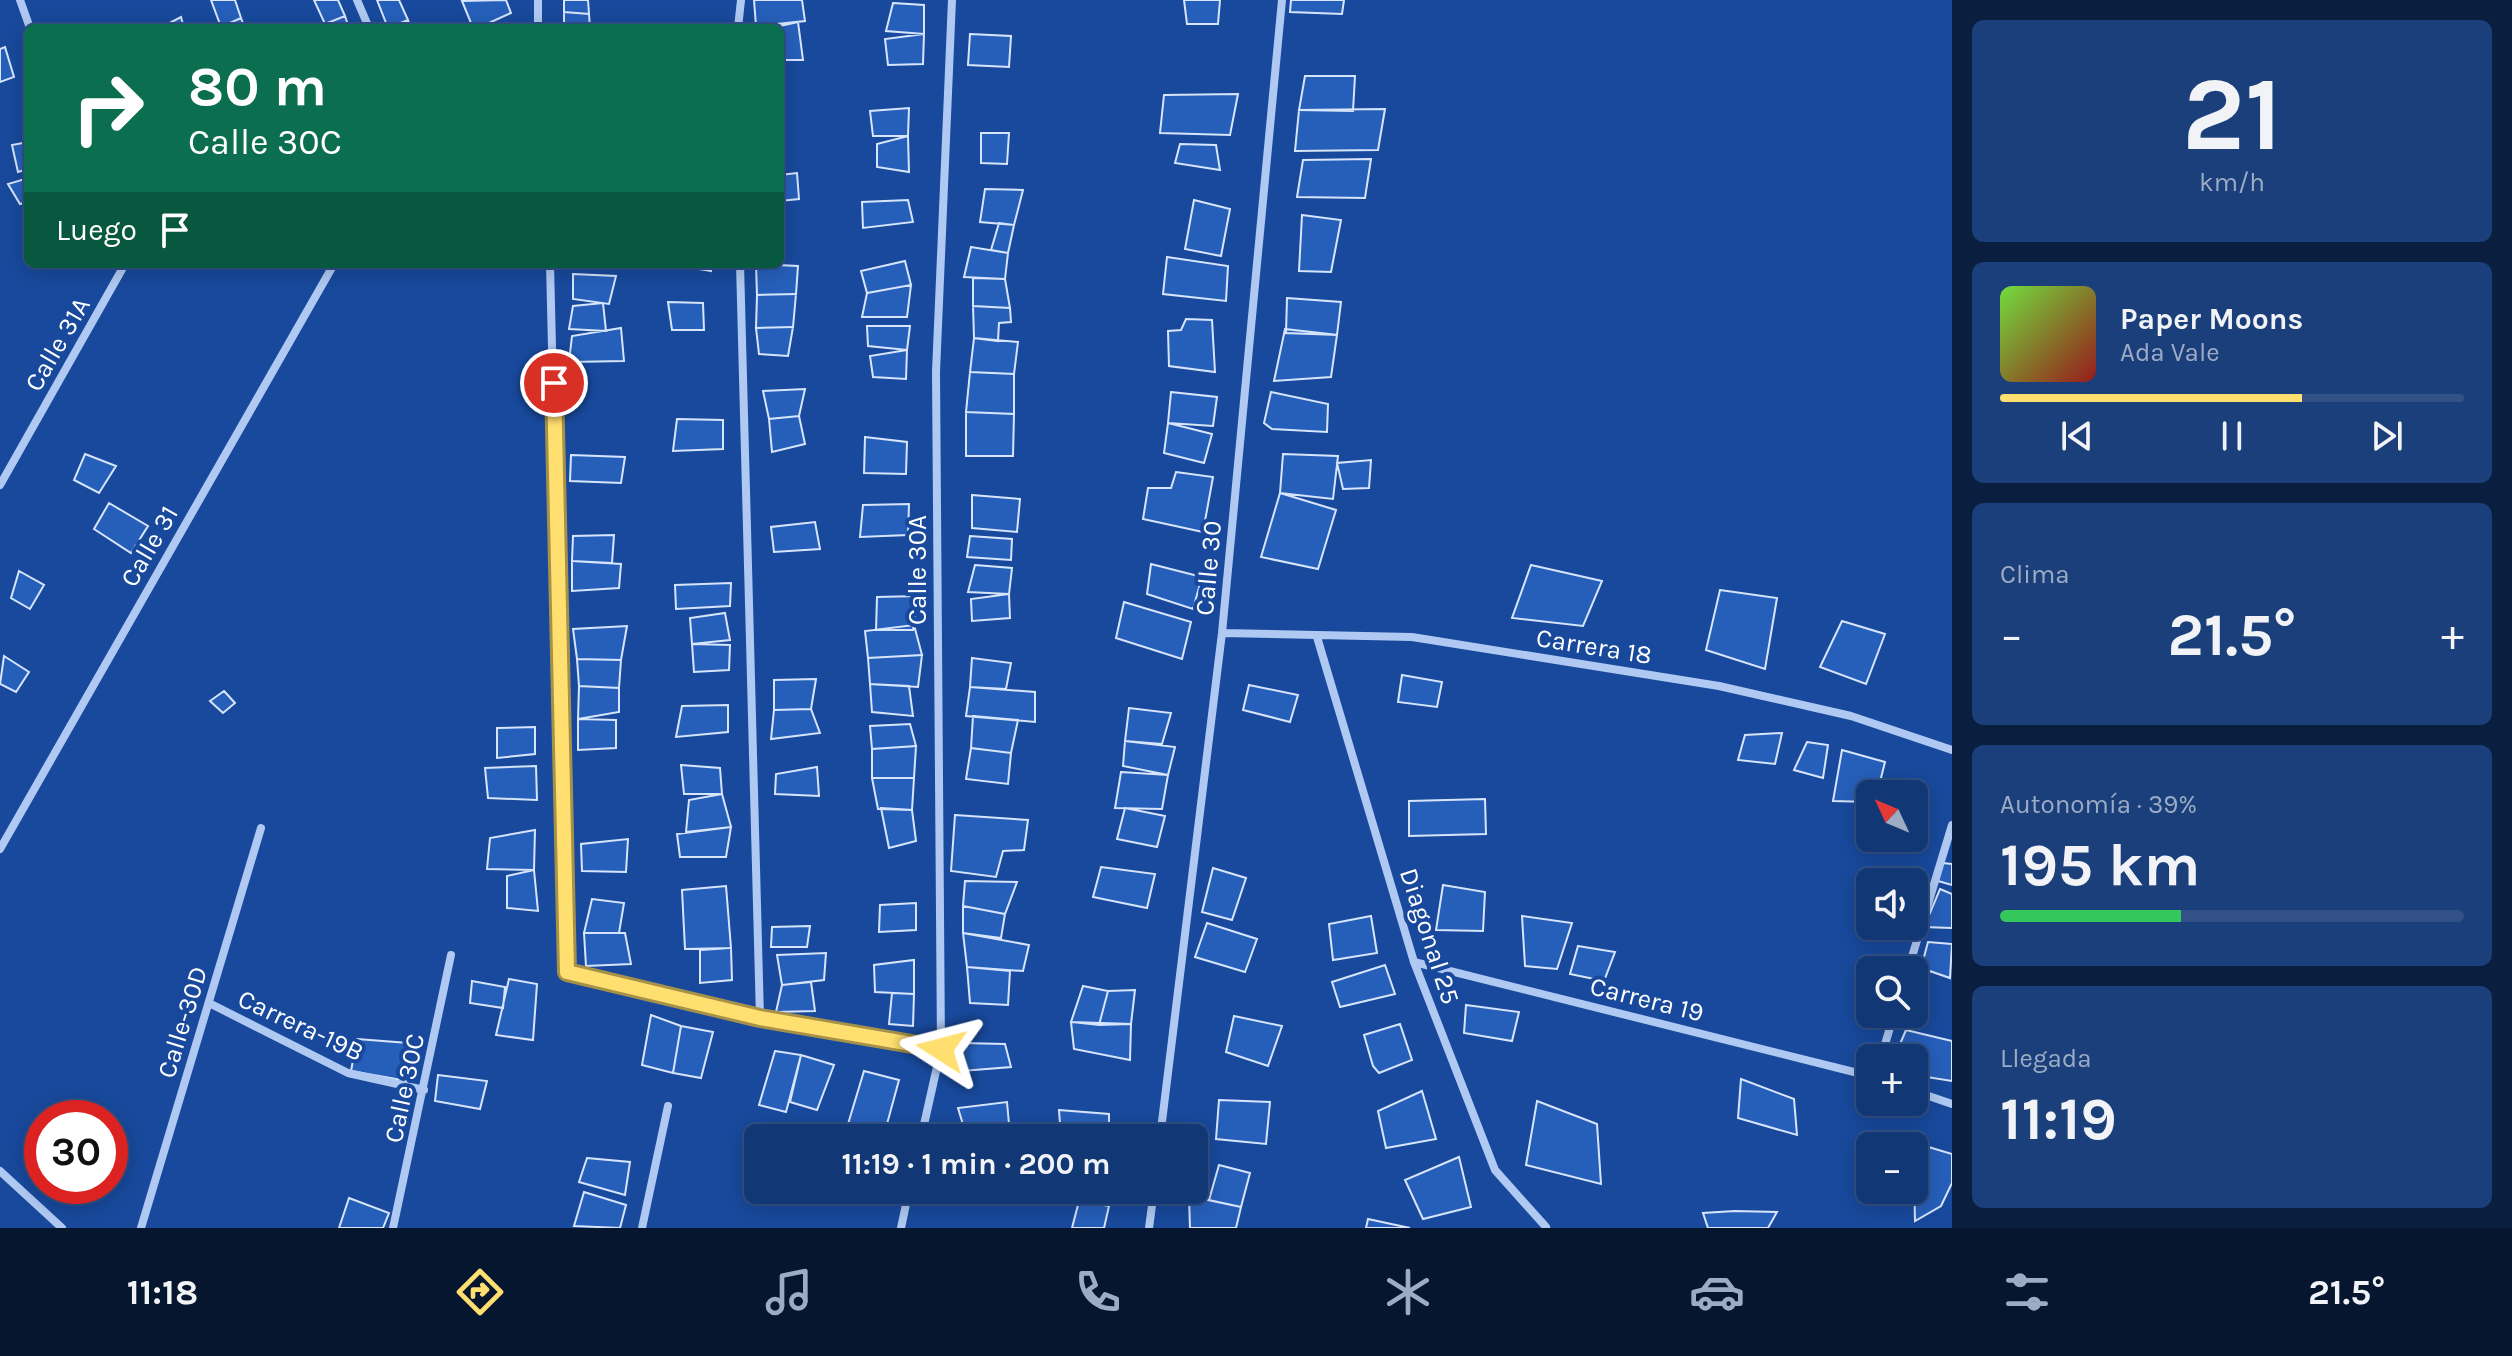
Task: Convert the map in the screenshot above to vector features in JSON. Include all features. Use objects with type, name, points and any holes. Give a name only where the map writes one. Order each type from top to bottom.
[{"type":"street","points":[[20,0],[29,24]]},
{"type":"street","points":[[357,0],[367,24]]},
{"type":"street","points":[[538,0],[538,24]]},
{"type":"street","points":[[738,24],[741,0]]},
{"type":"street","name":"Calle 30A","points":[[924,1124],[941,1049],[936,372],[952,0]]},
{"type":"street","name":"Calle 30","points":[[1162,1124],[1222,633],[1282,0]]},
{"type":"street","name":"Calle 31A","points":[[0,485],[123,268]]},
{"type":"street","name":"Calle 31","points":[[0,849],[332,268]]},
{"type":"street","points":[[550,268],[567,972],[760,1018],[941,1049]]},
{"type":"street","points":[[740,268],[760,1018]]},
{"type":"street","name":"Carrera 18","points":[[1222,633],[1412,637],[1719,686],[1851,716],[1952,750]]},
{"type":"street","name":"Diagonal 25","points":[[1317,637],[1414,962],[1495,1170],[1546,1228]]},
{"type":"street","points":[[1912,956],[1952,825]]},
{"type":"street","name":"Calle-30D","points":[[141,1228],[261,828]]},
{"type":"street","name":"Calle 30C","points":[[393,1228],[451,955]]},
{"type":"street","name":"Carrera 19","points":[[1414,962],[1856,1072]]},
{"type":"street","name":"Carrera-19B","points":[[209,1003],[348,1073],[424,1090]]},
{"type":"street","points":[[1928,1096],[1952,1104]]},
{"type":"street","points":[[642,1228],[668,1106]]},
{"type":"street","points":[[0,1171],[62,1228]]},
{"type":"street","points":[[901,1228],[906,1204]]},
{"type":"street","points":[[1149,1228],[1152,1204]]},
{"type":"street","points":[[1546,1228],[1558,1228]]},
{"type":"building","points":[[211,0],[235,0],[241,18],[220,24]]},
{"type":"building","points":[[314,0],[338,0],[345,16],[325,24]]},
{"type":"building","points":[[377,0],[399,0],[408,20],[386,24]]},
{"type":"building","points":[[506,0],[511,13],[487,24],[471,24],[462,1]]},
{"type":"building","points":[[564,0],[588,0],[589,14],[564,12]]},
{"type":"building","points":[[754,0],[802,0],[805,21],[756,24]]},
{"type":"building","points":[[1184,0],[1220,0],[1218,24],[1187,24]]},
{"type":"building","points":[[1291,0],[1344,0],[1342,14],[1290,12]]},
{"type":"building","points":[[893,3],[924,5],[924,34],[886,31]]},
{"type":"building","points":[[564,12],[589,14],[590,24],[564,24]]},
{"type":"building","points":[[345,16],[348,24],[325,24]]},
{"type":"building","points":[[181,17],[183,24],[168,24]]},
{"type":"building","points":[[241,18],[243,24],[228,24]]},
{"type":"building","points":[[798,22],[803,60],[784,60],[784,25]]},
{"type":"building","points":[[924,34],[923,64],[888,65],[885,39]]},
{"type":"building","points":[[970,34],[1011,36],[1009,67],[968,65]]},
{"type":"building","points":[[5,47],[14,77],[0,82],[0,49]]},
{"type":"building","points":[[1305,76],[1355,76],[1353,111],[1299,110]]},
{"type":"building","points":[[1238,94],[1230,135],[1160,133],[1164,95]]},
{"type":"building","points":[[909,108],[908,136],[873,136],[870,111]]},
{"type":"building","points":[[1385,109],[1378,150],[1295,151],[1299,110]]},
{"type":"building","points":[[981,133],[1009,133],[1007,164],[981,163]]},
{"type":"building","points":[[908,136],[909,172],[877,167],[877,144]]},
{"type":"building","points":[[24,143],[24,170],[18,172],[12,145]]},
{"type":"building","points":[[1180,144],[1216,145],[1220,170],[1175,163]]},
{"type":"building","points":[[1371,159],[1365,198],[1297,197],[1303,160]]},
{"type":"building","points":[[797,173],[799,199],[784,201],[784,175]]},
{"type":"building","points":[[24,179],[24,203],[20,204],[8,184]]},
{"type":"building","points":[[985,189],[1023,190],[1014,225],[980,222]]},
{"type":"building","points":[[908,200],[913,222],[863,228],[862,202]]},
{"type":"building","points":[[1194,200],[1230,209],[1221,256],[1185,249]]},
{"type":"building","points":[[1302,215],[1341,220],[1331,272],[1299,271]]},
{"type":"building","points":[[999,223],[1014,225],[1008,253],[991,250]]},
{"type":"building","points":[[971,247],[1008,253],[1005,279],[964,277]]},
{"type":"building","points":[[1167,257],[1228,266],[1226,301],[1163,294]]},
{"type":"building","points":[[905,261],[911,285],[867,293],[861,271]]},
{"type":"building","points":[[798,266],[796,294],[757,295],[756,268]]},
{"type":"building","points":[[573,274],[616,276],[609,304],[573,299]]},
{"type":"building","points":[[973,278],[1005,279],[1010,308],[973,306]]},
{"type":"building","points":[[911,285],[907,317],[862,317],[867,293]]},
{"type":"building","points":[[796,294],[793,327],[756,328],[757,295]]},
{"type":"building","points":[[1287,298],[1341,302],[1337,335],[1286,333]]},
{"type":"building","points":[[668,302],[703,303],[704,330],[672,330]]},
{"type":"building","points":[[603,303],[606,331],[569,329],[573,306]]},
{"type":"building","points":[[973,306],[1010,308],[1011,322],[999,323],[998,341],[974,338]]},
{"type":"building","points":[[1186,319],[1212,320],[1215,372],[1169,366],[1168,331],[1181,330]]},
{"type":"building","points":[[867,326],[910,326],[907,350],[868,346]]},
{"type":"building","points":[[793,327],[788,356],[759,354],[756,328]]},
{"type":"building","points":[[621,328],[624,361],[569,362],[572,336]]},
{"type":"building","points":[[1285,329],[1337,335],[1331,377],[1274,381]]},
{"type":"building","points":[[974,338],[1018,342],[1014,374],[970,372]]},
{"type":"building","points":[[907,350],[906,379],[873,377],[870,356]]},
{"type":"building","points":[[970,372],[1014,374],[1014,414],[966,412]]},
{"type":"building","points":[[805,389],[799,416],[769,419],[763,391]]},
{"type":"building","points":[[1171,392],[1217,397],[1213,426],[1168,423]]},
{"type":"building","points":[[1271,392],[1328,404],[1327,432],[1272,429],[1264,423]]},
{"type":"building","points":[[966,412],[1014,414],[1013,456],[966,456]]},
{"type":"building","points":[[799,416],[805,444],[772,452],[769,419]]},
{"type":"building","points":[[677,419],[723,420],[723,449],[673,451]]},
{"type":"building","points":[[1168,423],[1212,434],[1204,463],[1164,453]]},
{"type":"building","points":[[865,437],[907,442],[906,474],[864,473]]},
{"type":"building","points":[[85,454],[116,466],[99,493],[74,480]]},
{"type":"building","points":[[1283,454],[1338,456],[1333,499],[1280,493]]},
{"type":"building","points":[[571,455],[625,457],[621,483],[570,481]]},
{"type":"building","points":[[1371,460],[1369,488],[1343,489],[1337,463]]},
{"type":"building","points":[[1176,472],[1213,477],[1203,532],[1143,519],[1148,488],[1171,488]]},
{"type":"building","points":[[1280,493],[1336,510],[1318,569],[1261,557]]},
{"type":"building","points":[[972,495],[1020,499],[1017,532],[972,528]]},
{"type":"building","points":[[109,503],[148,526],[131,553],[94,529]]},
{"type":"building","points":[[909,504],[908,535],[860,537],[863,505]]},
{"type":"building","points":[[815,522],[820,549],[774,552],[771,527]]},
{"type":"building","points":[[614,535],[612,563],[572,561],[573,536]]},
{"type":"building","points":[[970,536],[1012,539],[1011,560],[967,557]]},
{"type":"building","points":[[572,561],[621,564],[619,588],[572,591]]},
{"type":"building","points":[[1151,564],[1202,577],[1193,609],[1147,594]]},
{"type":"building","points":[[975,565],[1012,568],[1009,594],[968,592]]},
{"type":"building","points":[[1531,565],[1602,581],[1583,626],[1512,618]]},
{"type":"building","points":[[19,571],[44,585],[30,609],[11,598]]},
{"type":"building","points":[[731,583],[730,606],[676,609],[675,585]]},
{"type":"building","points":[[1720,590],[1777,598],[1765,669],[1706,650]]},
{"type":"building","points":[[1009,594],[1010,618],[972,621],[971,599]]},
{"type":"building","points":[[917,596],[913,630],[876,630],[877,597]]},
{"type":"building","points":[[1124,602],[1191,622],[1182,659],[1116,638]]},
{"type":"building","points":[[725,613],[730,640],[692,644],[690,618]]},
{"type":"building","points":[[1842,621],[1885,634],[1866,684],[1820,667]]},
{"type":"building","points":[[914,625],[922,655],[868,658],[865,631]]},
{"type":"building","points":[[627,626],[621,660],[577,659],[573,629]]},
{"type":"building","points":[[692,644],[730,645],[729,670],[694,672]]},
{"type":"building","points":[[922,655],[918,687],[870,684],[868,658]]},
{"type":"building","points":[[4,656],[29,672],[16,692],[0,684]]},
{"type":"building","points":[[972,658],[1011,663],[1006,689],[970,687]]},
{"type":"building","points":[[577,659],[621,660],[619,688],[579,686]]},
{"type":"building","points":[[1402,675],[1442,682],[1437,707],[1398,702]]},
{"type":"building","points":[[816,679],[811,709],[774,710],[774,680]]},
{"type":"building","points":[[870,684],[909,686],[913,716],[872,712]]},
{"type":"building","points":[[1249,685],[1298,695],[1290,722],[1243,710]]},
{"type":"building","points":[[579,686],[619,688],[619,712],[578,719]]},
{"type":"building","points":[[970,687],[1035,692],[1035,722],[966,716]]},
{"type":"building","points":[[224,691],[235,703],[223,713],[210,701]]},
{"type":"building","points":[[728,705],[728,732],[676,737],[682,706]]},
{"type":"building","points":[[1129,708],[1171,713],[1162,744],[1125,741]]},
{"type":"building","points":[[811,709],[820,733],[771,739],[774,710]]},
{"type":"building","points":[[973,716],[1018,720],[1011,753],[971,748]]},
{"type":"building","points":[[578,719],[616,720],[616,748],[578,750]]},
{"type":"building","points":[[910,724],[916,746],[872,749],[870,726]]},
{"type":"building","points":[[535,727],[535,754],[497,758],[497,728]]},
{"type":"building","points":[[1782,733],[1775,764],[1738,760],[1745,735]]},
{"type":"building","points":[[1125,741],[1175,747],[1168,775],[1123,766]]},
{"type":"building","points":[[1807,742],[1828,745],[1823,778],[1794,770]]},
{"type":"building","points":[[916,746],[914,778],[872,778],[872,749]]},
{"type":"building","points":[[971,748],[1011,753],[1008,784],[966,779]]},
{"type":"building","points":[[1842,750],[1885,762],[1880,780],[1856,780],[1856,802],[1833,801]]},
{"type":"building","points":[[681,765],[720,768],[722,794],[684,794]]},
{"type":"building","points":[[536,766],[537,800],[488,798],[485,768]]},
{"type":"building","points":[[817,767],[819,796],[775,794],[776,774]]},
{"type":"building","points":[[1121,772],[1168,775],[1162,809],[1115,808]]},
{"type":"building","points":[[872,778],[914,778],[912,810],[878,809]]},
{"type":"building","points":[[722,794],[731,827],[686,832],[689,800]]},
{"type":"building","points":[[1485,799],[1486,834],[1409,836],[1409,801]]},
{"type":"building","points":[[881,808],[912,810],[916,841],[889,848]]},
{"type":"building","points":[[1125,808],[1165,816],[1157,847],[1117,839]]},
{"type":"building","points":[[955,815],[1028,820],[1024,850],[1003,851],[996,877],[951,871]]},
{"type":"building","points":[[731,827],[726,857],[680,857],[677,834]]},
{"type":"building","points":[[535,830],[534,870],[487,869],[490,838]]},
{"type":"building","points":[[628,839],[626,872],[582,871],[581,844]]},
{"type":"building","points":[[1943,863],[1952,864],[1952,885],[1938,881]]},
{"type":"building","points":[[1101,867],[1155,874],[1147,908],[1093,897]]},
{"type":"building","points":[[1213,868],[1246,878],[1232,920],[1202,912]]},
{"type":"building","points":[[534,870],[538,911],[507,908],[507,876]]},
{"type":"building","points":[[965,881],[1017,882],[1005,914],[963,906]]},
{"type":"building","points":[[1443,885],[1485,892],[1483,931],[1436,930]]},
{"type":"building","points":[[726,886],[731,948],[685,949],[682,890]]},
{"type":"building","points":[[1940,889],[1952,894],[1952,928],[1928,927],[1928,918]]},
{"type":"building","points":[[592,899],[624,903],[619,933],[584,933]]},
{"type":"building","points":[[916,903],[916,930],[879,932],[880,905]]},
{"type":"building","points":[[963,906],[1005,914],[1001,938],[963,933]]},
{"type":"building","points":[[1371,916],[1377,953],[1333,960],[1329,924]]},
{"type":"building","points":[[1522,916],[1572,923],[1557,969],[1525,966]]},
{"type":"building","points":[[1207,923],[1257,939],[1245,972],[1195,957]]},
{"type":"building","points":[[810,926],[807,947],[771,947],[772,927]]},
{"type":"building","points":[[584,933],[625,933],[631,964],[586,966]]},
{"type":"building","points":[[963,933],[1029,945],[1023,971],[967,967]]},
{"type":"building","points":[[1928,942],[1952,944],[1950,978],[1928,970],[1928,956],[1924,956]]},
{"type":"building","points":[[1578,946],[1615,952],[1604,981],[1570,974]]},
{"type":"building","points":[[731,948],[732,980],[700,983],[700,950]]},
{"type":"building","points":[[826,953],[824,980],[782,985],[777,955]]},
{"type":"building","points":[[914,960],[914,994],[875,992],[874,965]]},
{"type":"building","points":[[1385,965],[1395,994],[1340,1007],[1332,982]]},
{"type":"building","points":[[967,967],[1010,971],[1008,1005],[970,1003]]},
{"type":"building","points":[[509,979],[537,984],[533,1040],[496,1035]]},
{"type":"building","points":[[472,981],[505,987],[503,1008],[470,1003]]},
{"type":"building","points":[[811,982],[815,1011],[776,1012],[782,985]]},
{"type":"building","points":[[1083,986],[1108,991],[1099,1025],[1071,1022]]},
{"type":"building","points":[[1135,990],[1131,1024],[1099,1025],[1108,991]]},
{"type":"building","points":[[892,993],[914,994],[913,1026],[889,1024]]},
{"type":"building","points":[[1466,1005],[1519,1012],[1512,1041],[1464,1033]]},
{"type":"building","points":[[651,1015],[681,1026],[673,1073],[642,1065]]},
{"type":"building","points":[[1234,1016],[1282,1026],[1268,1066],[1226,1052]]},
{"type":"building","points":[[1071,1022],[1131,1024],[1130,1060],[1074,1049]]},
{"type":"building","points":[[1400,1024],[1412,1060],[1379,1073],[1373,1066],[1364,1035]]},
{"type":"building","points":[[681,1026],[713,1032],[701,1078],[673,1073]]},
{"type":"building","points":[[1906,1030],[1952,1041],[1952,1081],[1928,1077],[1928,1044],[1900,1044]]},
{"type":"building","points":[[357,1039],[408,1043],[407,1081],[351,1071]]},
{"type":"building","points":[[962,1043],[1005,1044],[1011,1067],[962,1071]]},
{"type":"building","points":[[775,1051],[801,1055],[786,1112],[759,1105]]},
{"type":"building","points":[[801,1055],[834,1065],[817,1110],[790,1102]]},
{"type":"building","points":[[864,1071],[899,1080],[887,1124],[848,1124]]},
{"type":"building","points":[[438,1075],[487,1081],[480,1109],[435,1101]]},
{"type":"building","points":[[1741,1079],[1794,1099],[1797,1135],[1738,1118]]},
{"type":"building","points":[[1422,1091],[1436,1139],[1386,1148],[1378,1111]]},
{"type":"building","points":[[1219,1100],[1270,1102],[1266,1144],[1216,1139]]},
{"type":"building","points":[[1537,1101],[1597,1124],[1601,1184],[1526,1165]]},
{"type":"building","points":[[1007,1102],[1009,1124],[963,1124],[958,1108]]},
{"type":"building","points":[[1059,1110],[1109,1114],[1109,1124],[1060,1124]]},
{"type":"building","points":[[1928,1147],[1952,1154],[1952,1183],[1941,1206],[1915,1221],[1915,1204],[1928,1204]]},
{"type":"building","points":[[1459,1157],[1471,1207],[1423,1219],[1405,1180]]},
{"type":"building","points":[[587,1158],[630,1162],[625,1195],[579,1182]]},
{"type":"building","points":[[1219,1165],[1250,1173],[1241,1207],[1209,1200]]},
{"type":"building","points":[[584,1192],[626,1205],[620,1228],[574,1226]]},
{"type":"building","points":[[349,1198],[389,1213],[383,1228],[339,1228]]},
{"type":"building","points":[[1208,1200],[1241,1207],[1236,1228],[1190,1228],[1189,1204],[1208,1204]]},
{"type":"building","points":[[1078,1204],[1109,1206],[1104,1228],[1072,1228]]},
{"type":"building","points":[[1777,1212],[1768,1228],[1708,1228],[1703,1213]]},
{"type":"building","points":[[1368,1219],[1410,1228],[1366,1228]]},
{"type":"route","points":[[554,383],[567,972],[760,1018],[941,1049]]}]
